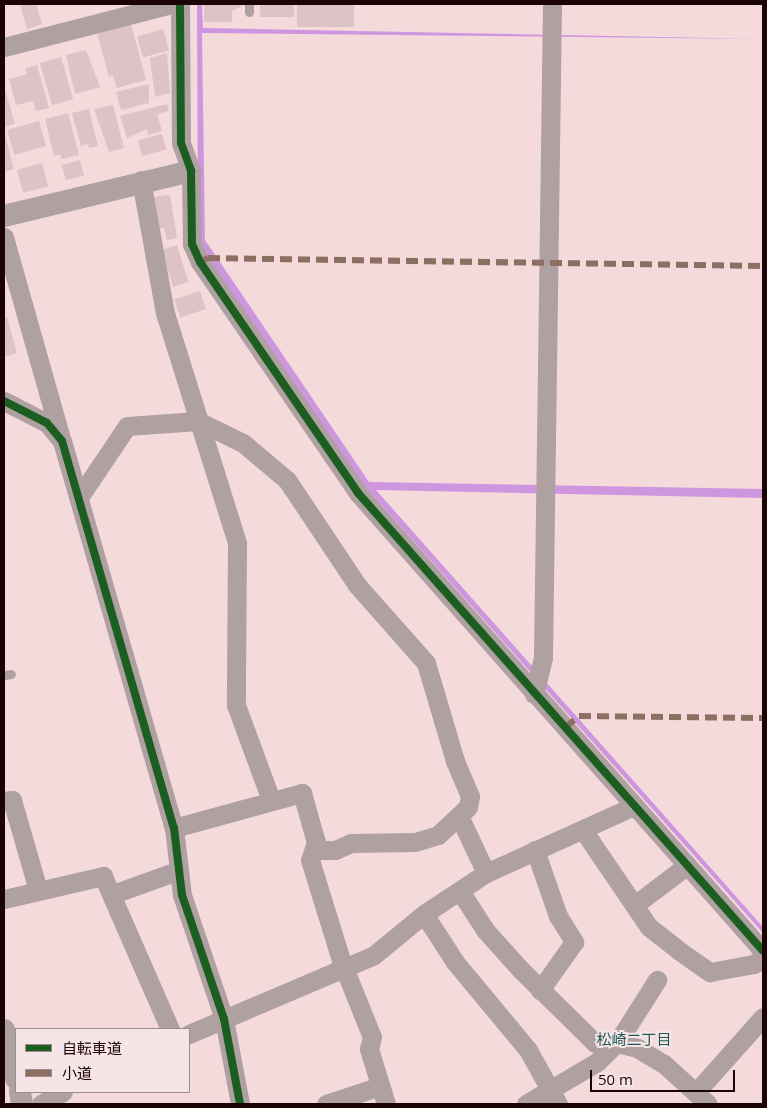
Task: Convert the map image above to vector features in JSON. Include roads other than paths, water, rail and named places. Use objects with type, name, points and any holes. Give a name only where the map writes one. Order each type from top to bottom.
[{"type":"street","points":[[4,47],[171,4]]},
{"type":"street","points":[[180,4],[181,143],[190,171],[192,244],[200,262],[358,493],[763,951]]},
{"type":"street","points":[[534,694],[540,669],[552,4]]},
{"type":"street","points":[[4,216],[141,180],[190,171]]},
{"type":"street","points":[[141,180],[158,282],[198,421],[237,542],[240,572],[236,705],[271,800]]},
{"type":"street","points":[[4,237],[174,828],[177,871],[224,1019],[240,1104]]},
{"type":"street","points":[[4,402],[47,423],[62,442]]},
{"type":"street","points":[[80,496],[127,426],[198,421],[243,443],[287,480],[357,585],[426,663],[455,761],[470,796],[460,818],[438,835],[415,842],[351,843],[335,850],[316,850]]},
{"type":"street","points":[[174,828],[302,793],[316,850],[310,860],[345,969],[372,1037],[369,1049],[386,1104]]},
{"type":"street","points":[[4,801],[12,800],[38,890]]},
{"type":"street","points":[[190,1034],[374,955],[424,914],[486,873],[634,806]]},
{"type":"street","points":[[460,818],[486,873]]},
{"type":"street","points":[[583,830],[636,904],[649,927],[710,972],[754,964],[763,957]]},
{"type":"street","points":[[535,850],[558,916],[574,942],[540,990]]},
{"type":"street","points":[[636,904],[686,866]]},
{"type":"street","points":[[113,894],[177,871]]},
{"type":"street","points":[[4,899],[103,876],[113,894],[170,1028]]},
{"type":"street","points":[[460,891],[485,930],[540,990],[595,1043],[637,1048],[664,1064],[703,1098],[763,1017]]},
{"type":"street","points":[[424,914],[455,962],[528,1050],[555,1098]]},
{"type":"street","points":[[526,1104],[555,1098],[597,1062],[613,1045],[656,980]]},
{"type":"street","points":[[4,1030],[15,1075]]},
{"type":"street","points":[[326,1104],[380,1086]]},
{"type":"street","points":[[41,1104],[61,1093]]},
{"type":"district","name":"松崎二丁目","points":[[634,1040]]}]
